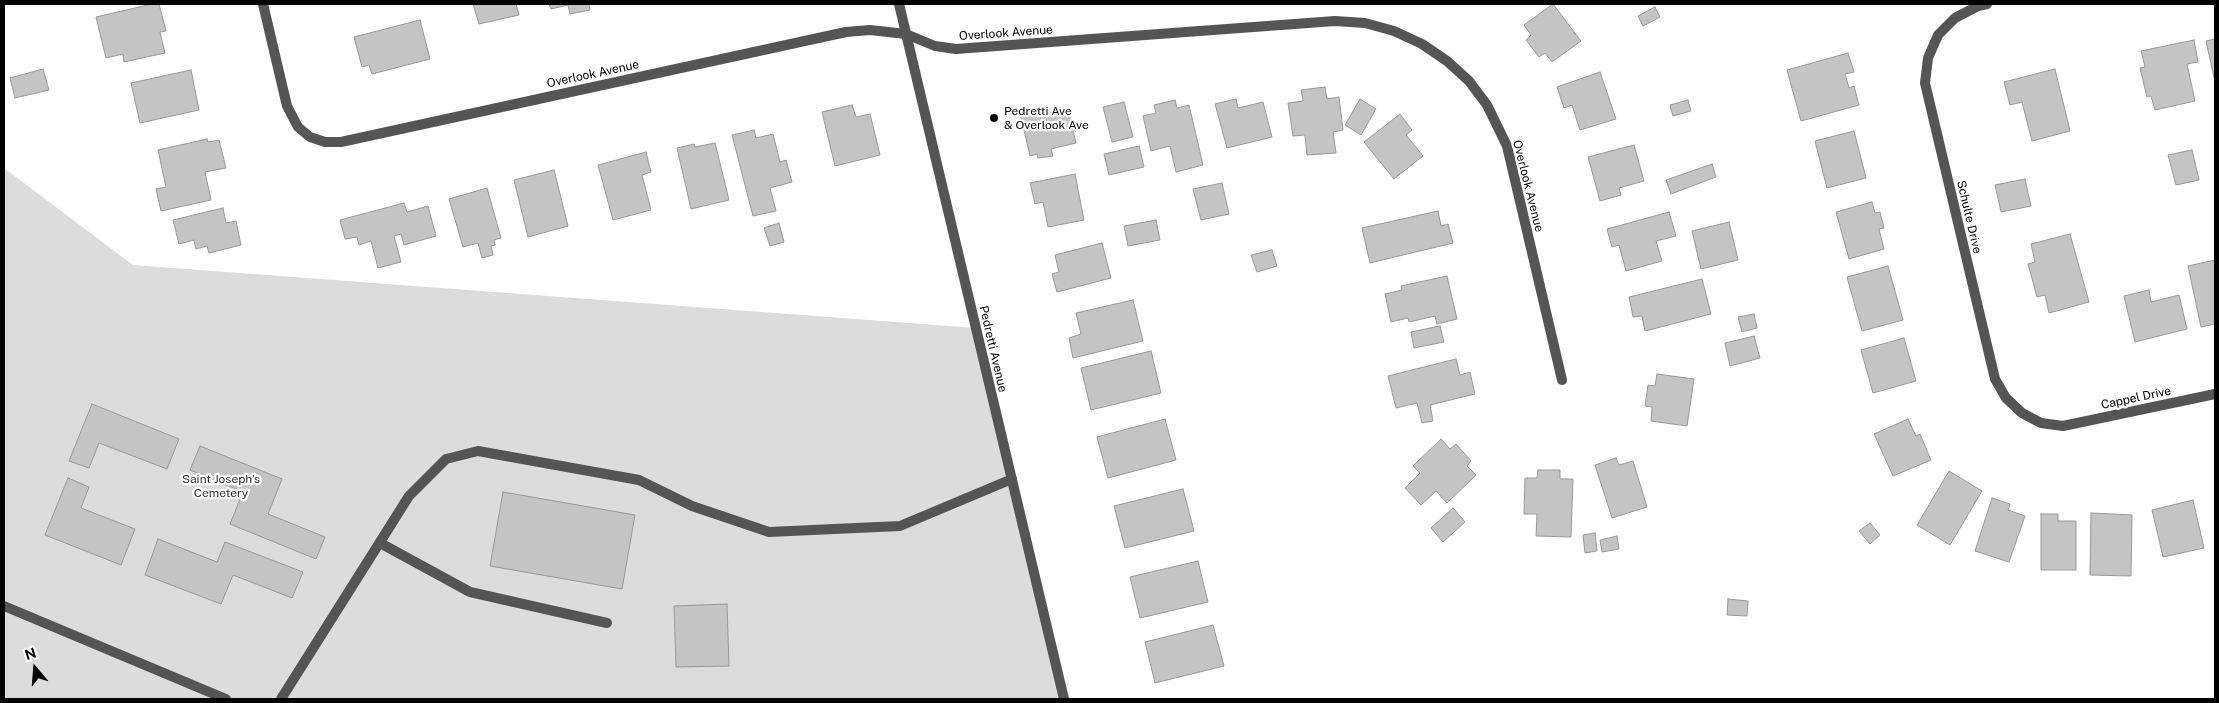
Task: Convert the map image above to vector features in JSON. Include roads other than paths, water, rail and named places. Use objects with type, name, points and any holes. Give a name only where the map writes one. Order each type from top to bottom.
[{"type":"street","name":"Overlook Avenue","points":[[263,4],[287,106],[298,127],[310,137],[325,142],[341,142],[846,32],[870,30],[906,34],[935,46],[956,49],[1336,21],[1365,24],[1394,31],[1422,44],[1447,61],[1469,81],[1487,105],[1507,146],[1562,380]]},
{"type":"street","name":"Pedretti Avenue","points":[[899,4],[1064,699]]},
{"type":"street","name":"Schulte Drive","points":[[1987,4],[1978,6],[1955,18],[1938,35],[1928,58],[1925,83],[1995,379],[2006,398],[2022,413],[2041,423],[2062,426]]},
{"type":"street","name":"Cappel Drive","points":[[2062,426],[2215,394]]},
{"type":"street","points":[[281,699],[409,496],[446,459],[478,451],[639,480],[692,506],[769,532],[900,526],[1012,479]]},
{"type":"street","points":[[380,542],[470,592],[607,623]]},
{"type":"street","points":[[4,606],[226,699]]},
{"type":"place","name":"Pedretti Ave & Overlook Ave","points":[[994,118]]},
{"type":"park label","name":"Saint Joseph’s Cemetery","points":[[221,486]]}]
